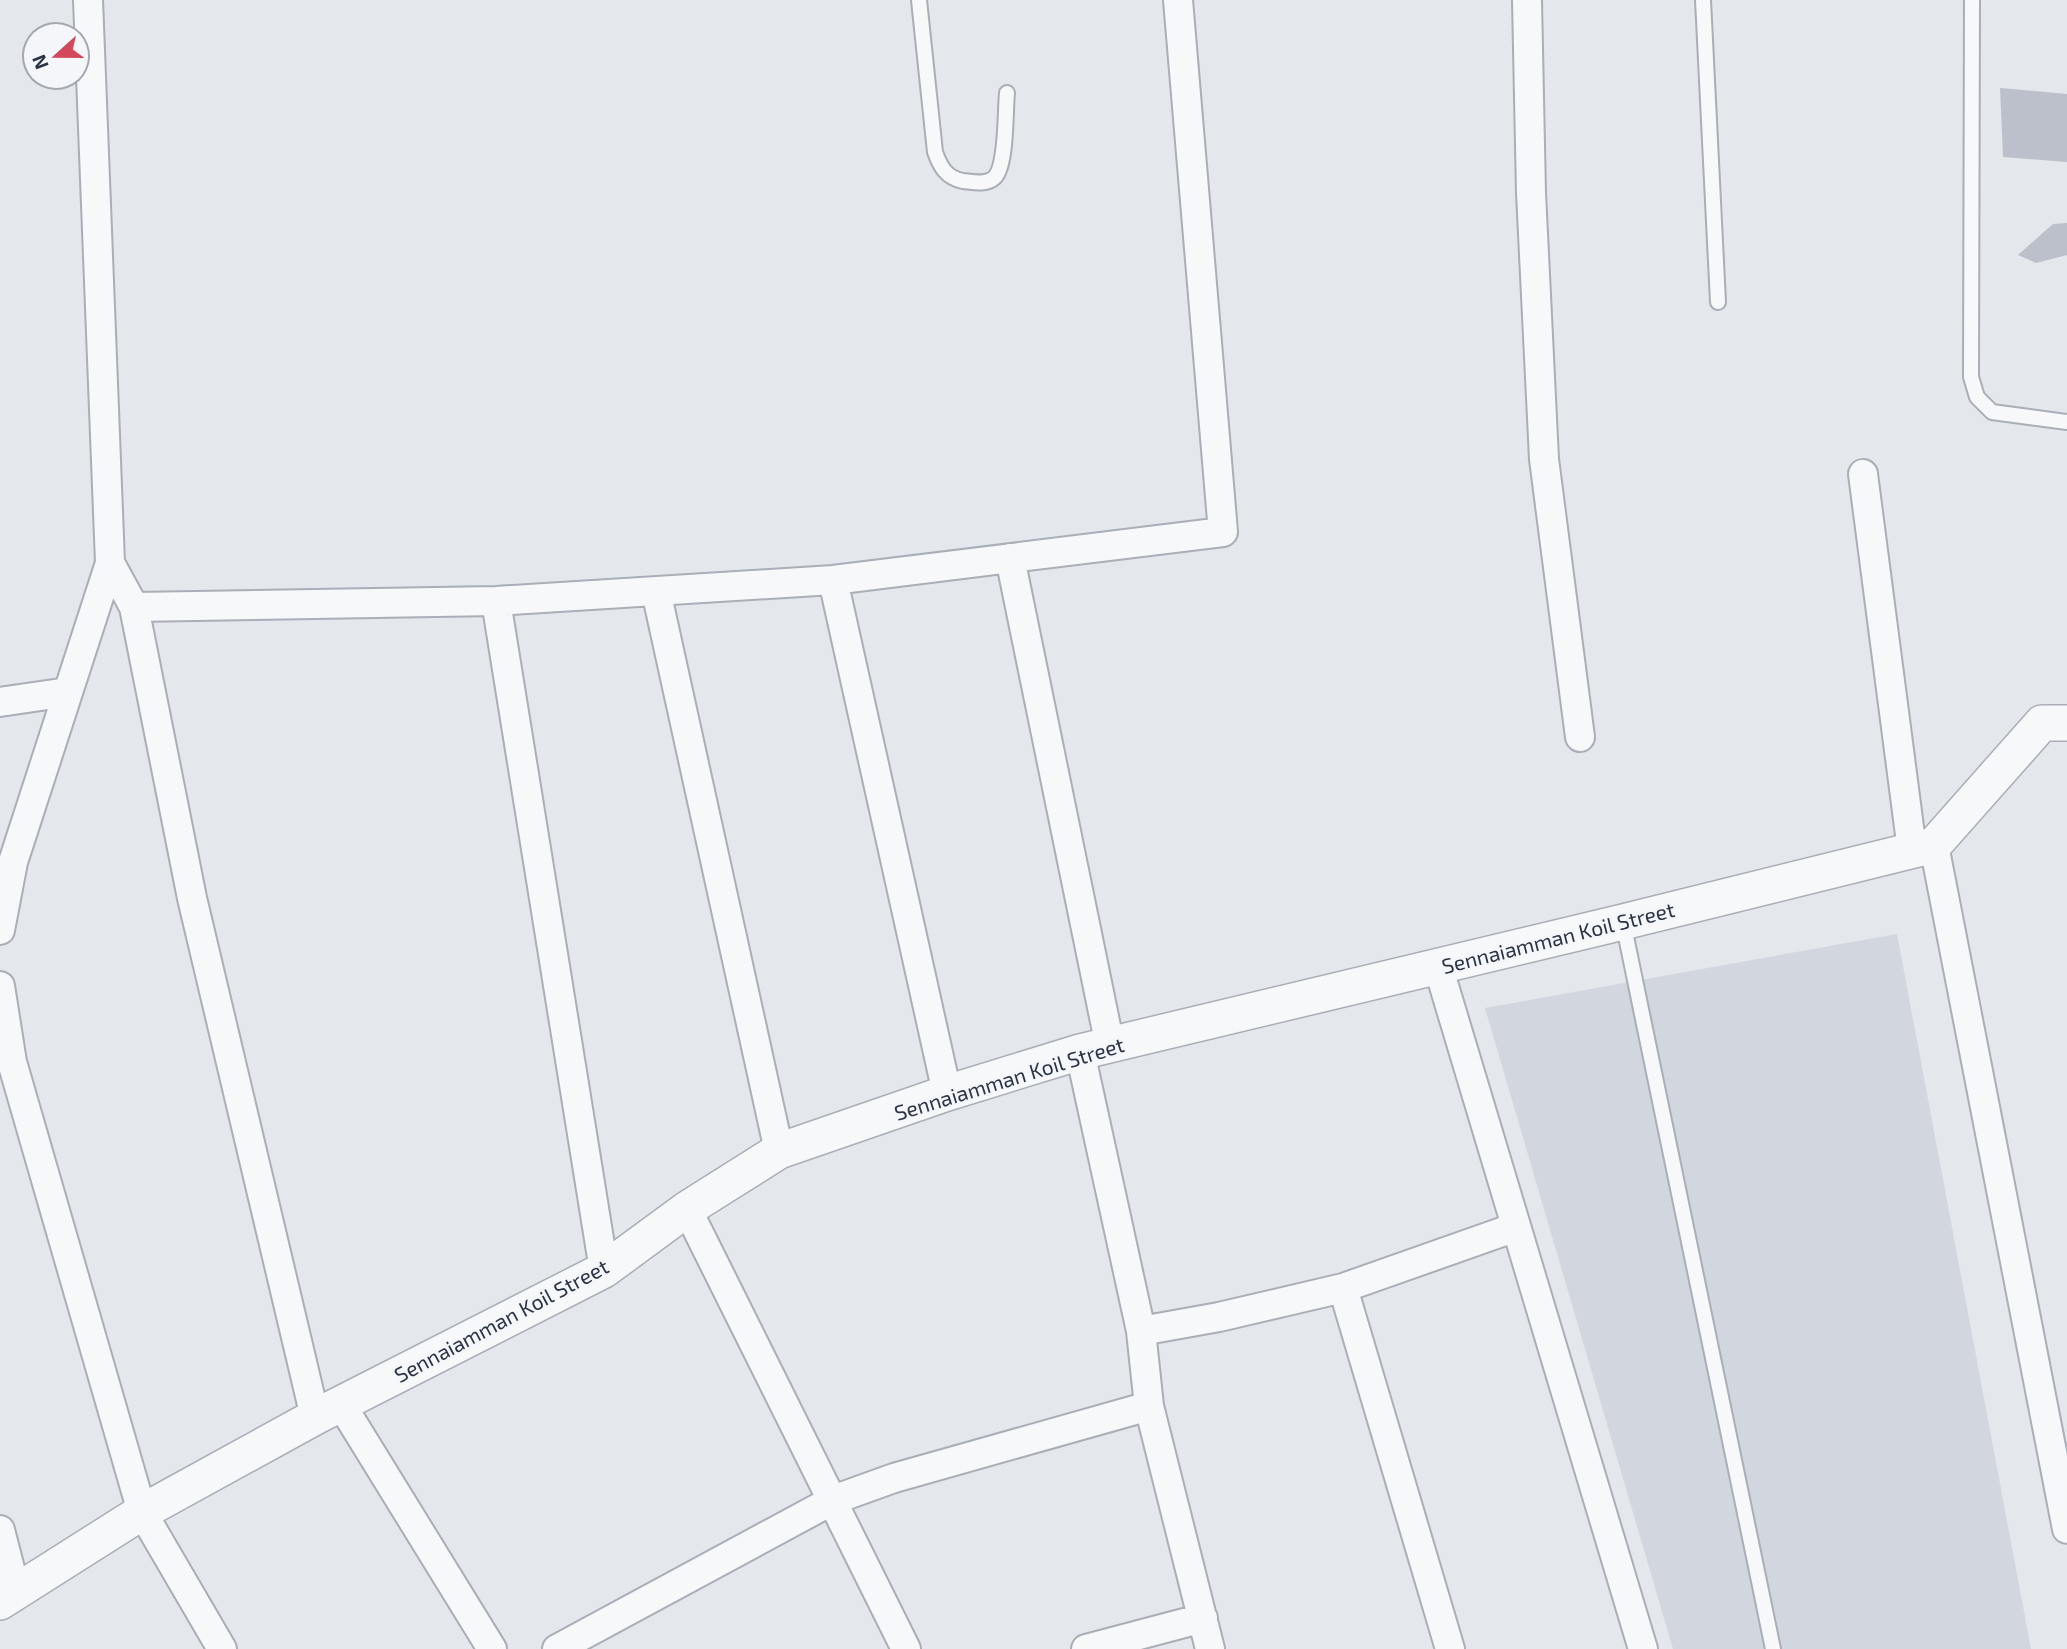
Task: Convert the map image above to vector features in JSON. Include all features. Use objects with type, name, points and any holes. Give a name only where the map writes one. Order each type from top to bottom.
[{"type":"street","points":[[0,930],[3,881],[13,862],[110,564],[88,0]]},
{"type":"street","points":[[134,607],[496,601],[833,580],[1223,532],[1178,0]]},
{"type":"street","points":[[1527,0],[1531,193],[1544,459],[1580,737]]},
{"type":"street","points":[[1863,474],[1923,847],[2067,1529]]},
{"type":"street","points":[[1010,558],[1095,1049],[1140,1331],[1149,1406],[1210,1649]]},
{"type":"street","points":[[110,564],[134,607],[192,898],[328,1410],[492,1649]]},
{"type":"street","points":[[833,580],[947,1093]]},
{"type":"street","points":[[656,591],[779,1151]]},
{"type":"street","points":[[496,601],[604,1270]]},
{"type":"street","points":[[0,702],[68,692]]},
{"type":"street","points":[[1923,847],[2042,723],[2067,723]]},
{"type":"street","name":"Sennaiamman Koil Street","points":[[8,1597],[142,1513],[328,1410],[604,1270],[687,1209],[779,1151],[947,1093],[1095,1049],[1923,847]]},
{"type":"street","points":[[1437,966],[1643,1649]]},
{"type":"street","points":[[0,986],[12,1062],[142,1513],[222,1649]]},
{"type":"street","points":[[687,1209],[906,1649]]},
{"type":"street","points":[[1140,1331],[1219,1317],[1343,1288],[1516,1227]]},
{"type":"street","points":[[1343,1288],[1450,1649]]},
{"type":"street","points":[[557,1649],[833,1500],[894,1478],[1149,1406]]},
{"type":"street","points":[[0,1530],[8,1597]]},
{"type":"street","points":[[1086,1649],[1203,1618]]},
{"type":"lane","points":[[919,0],[935,152],[941,167],[954,179],[982,183],[994,178],[1001,168],[1007,93]]},
{"type":"lane","points":[[1703,0],[1718,302]]},
{"type":"lane","points":[[1972,0],[1971,377],[1977,397],[1992,412],[2067,422]]},
{"type":"lane","points":[[1623,922],[1773,1649]]},
{"type":"shaded area","points":[[1897,934],[2031,1649],[1673,1649],[1485,1008]]},
{"type":"building","points":[[2000,88],[2067,94],[2067,162],[2003,157]]},
{"type":"building","points":[[2067,223],[2067,255],[2036,263],[2018,255],[2053,224]]}]
